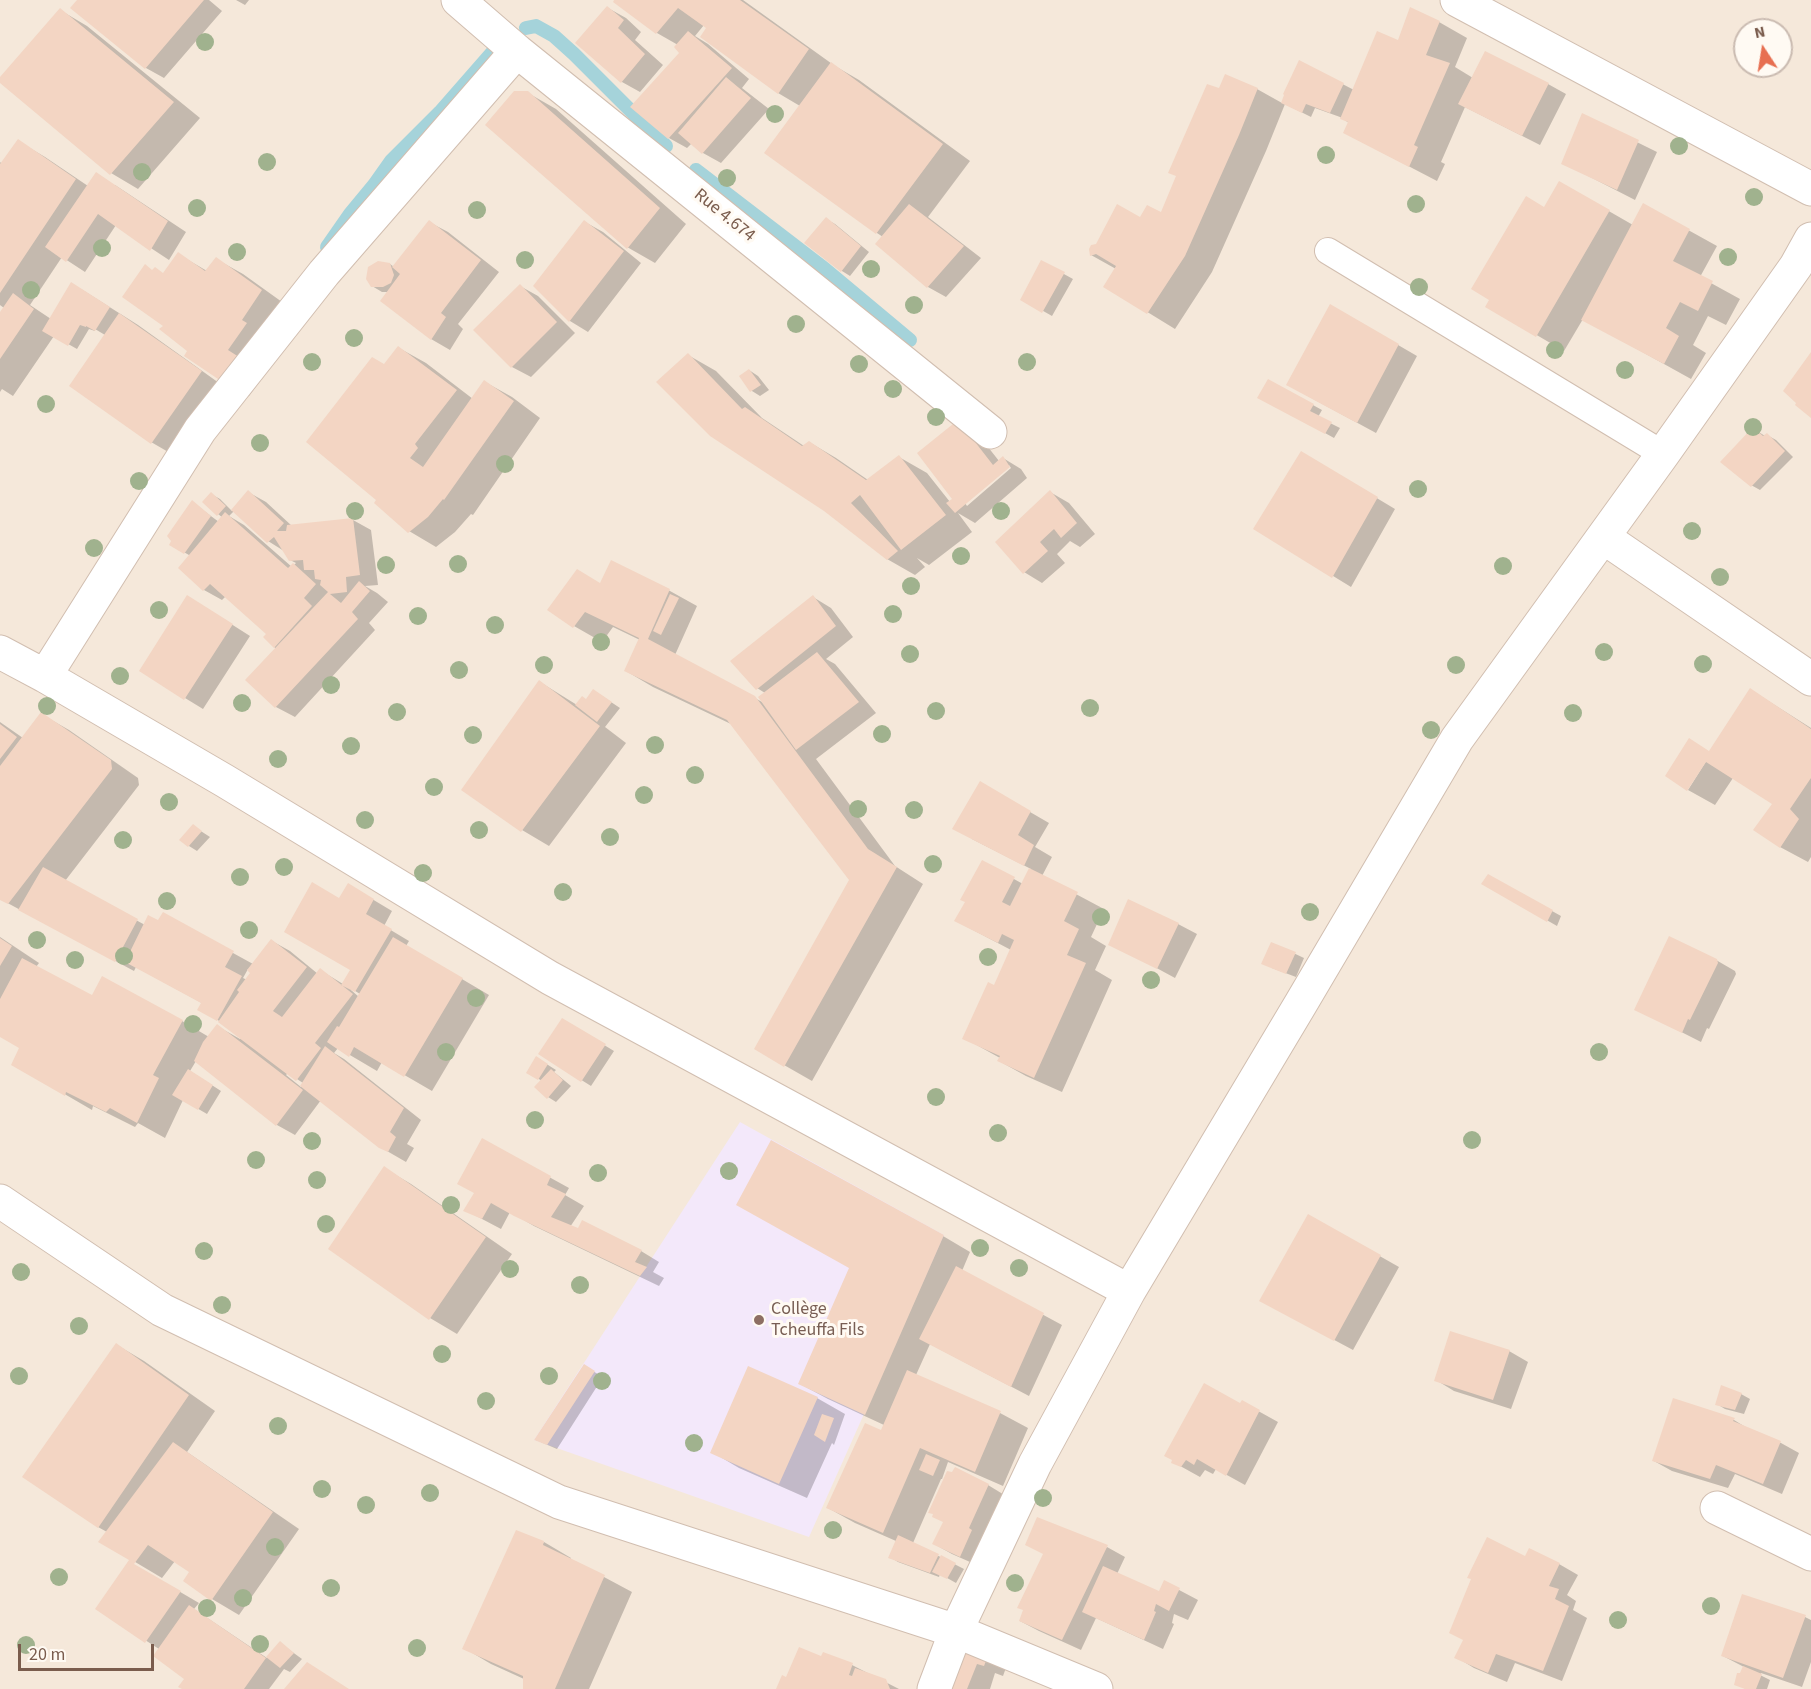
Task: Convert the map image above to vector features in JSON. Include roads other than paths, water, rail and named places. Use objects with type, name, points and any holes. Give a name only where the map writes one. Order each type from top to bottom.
[{"type":"street","name":"Rue 4.674","points":[[458,0],[517,51],[990,432]]},
{"type":"street","points":[[1457,0],[1811,189]]},
{"type":"street","points":[[45,676],[200,430],[324,273],[517,51]]},
{"type":"street","points":[[934,1689],[956,1632],[1035,1464],[1129,1291],[1457,739],[1662,454],[1806,260]]},
{"type":"street","points":[[1603,537],[1811,679]]},
{"type":"street","points":[[0,652],[225,781],[550,978],[1129,1291]]},
{"type":"street","points":[[0,1201],[162,1310],[559,1502],[956,1632],[1096,1689]]},
{"type":"street","points":[[1717,1508],[1811,1554]]},
{"type":"lane","points":[[1328,251],[1662,454]]},
{"type":"waterway","points":[[526,28],[536,26],[554,36],[666,146]]},
{"type":"waterway","points":[[327,247],[391,161],[440,112],[496,48]]},
{"type":"waterway","points":[[696,170],[825,269],[910,340]]},
{"type":"place","name":"Collège Tcheuffa Fils","points":[[759,1320]]}]
